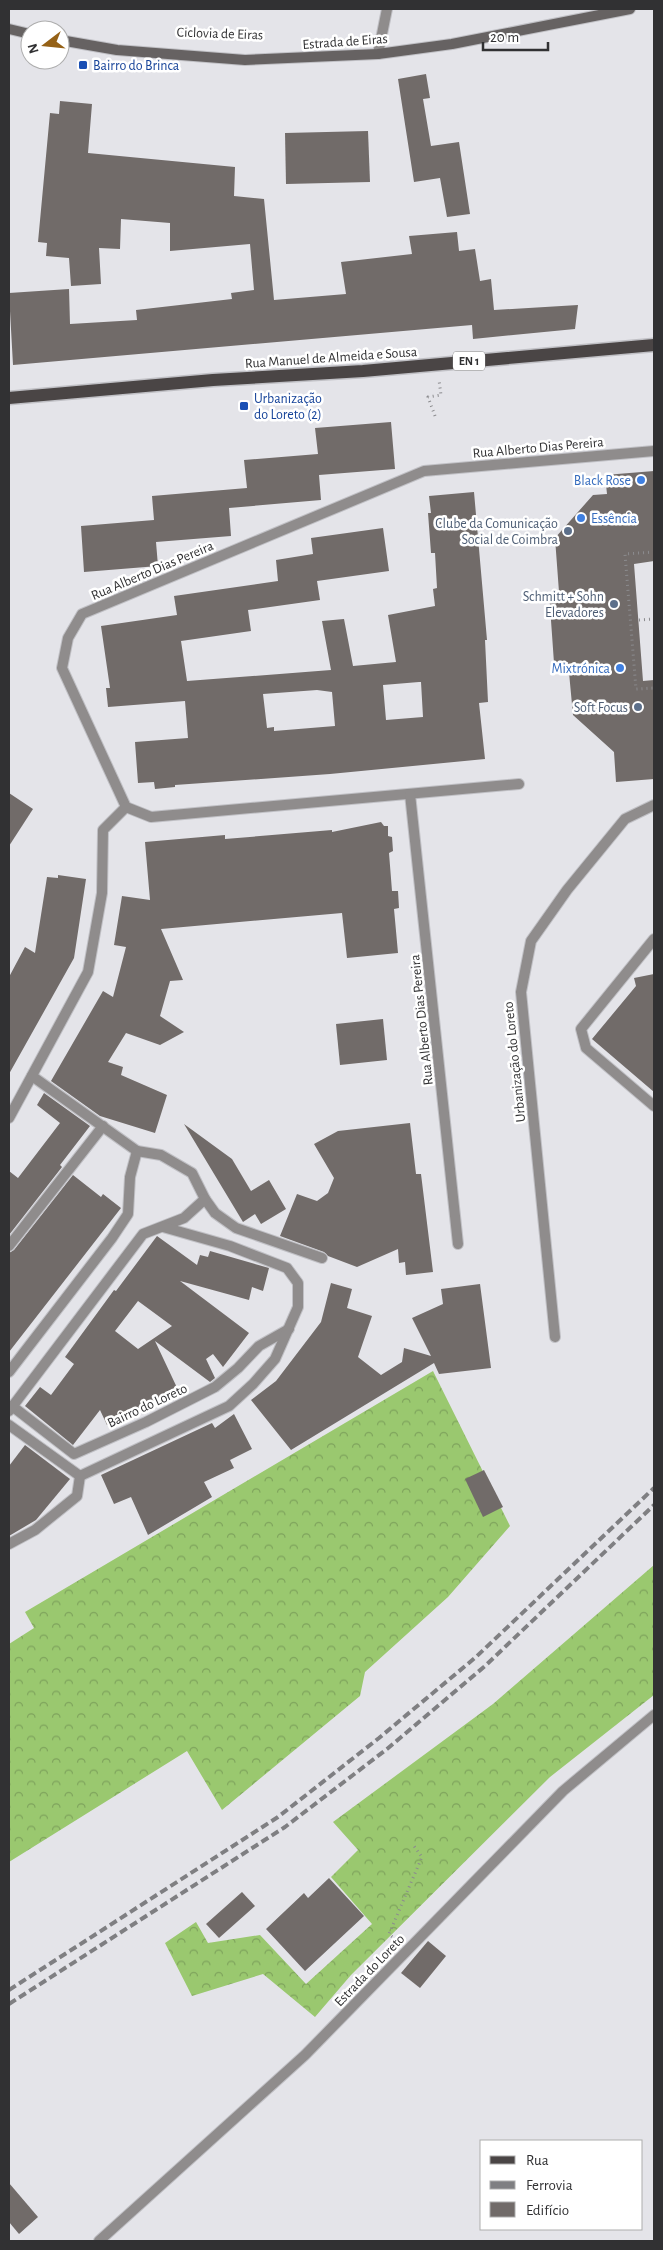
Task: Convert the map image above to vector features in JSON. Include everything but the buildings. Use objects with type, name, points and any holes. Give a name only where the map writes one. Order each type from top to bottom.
[{"type":"main road","name":"Rua Manuel de Almeida e Sousa","points":[[9,398],[212,380],[363,371],[654,345]]},
{"type":"street","points":[[378,54],[387,9]]},
{"type":"street","name":"Estrada de Eiras","points":[[70,42],[117,50],[245,60],[378,54],[452,44],[630,9]]},
{"type":"street","name":"Rua Alberto Dias Pereira","points":[[126,806],[62,668],[68,638],[82,614],[424,471],[654,451]]},
{"type":"street","points":[[9,1118],[88,972],[102,893],[103,830],[126,806],[151,817],[519,784]]},
{"type":"street","name":"Rua Alberto Dias Pereira","points":[[410,794],[458,1244]]},
{"type":"street","name":"Urbanização do Loreto","points":[[555,1337],[521,992],[531,941],[557,904],[625,819],[654,805]]},
{"type":"street","points":[[654,938],[581,1029],[586,1048],[654,1106]]},
{"type":"street","points":[[32,1076],[137,1151],[162,1155],[192,1173],[204,1199],[215,1213],[236,1228],[322,1258]]},
{"type":"street","points":[[9,1246],[103,1126]]},
{"type":"street","points":[[9,1372],[112,1238],[128,1214],[130,1177],[137,1151]]},
{"type":"street","name":"Bairro do Loreto","points":[[204,1199],[184,1218],[143,1234],[10,1408],[74,1454],[146,1422],[215,1387],[238,1368],[259,1346],[290,1328]]},
{"type":"street","points":[[80,1476],[229,1406],[253,1384],[275,1359],[298,1307],[298,1283],[287,1268],[230,1246],[163,1227]]},
{"type":"street","points":[[9,1425],[80,1476]]},
{"type":"street","points":[[9,1544],[35,1530],[77,1496],[80,1476]]},
{"type":"street","name":"Estrada do Loreto","points":[[99,2241],[305,2055],[563,1791],[654,1714]]},
{"type":"path","points":[[431,381],[440,380],[441,396],[428,397],[435,416]]},
{"type":"path","points":[[654,552],[625,554],[636,689],[654,688]]},
{"type":"path","points":[[639,620],[654,619]]},
{"type":"path","points":[[389,1934],[422,1857],[414,1846]]},
{"type":"green space","points":[[433,1371],[510,1526],[448,1597],[365,1672],[360,1696],[222,1810],[187,1751],[9,1862],[9,1644],[34,1628],[25,1612]]},
{"type":"green space","points":[[654,1565],[654,1695],[550,1777],[351,1975],[315,2017],[263,1974],[192,1996],[165,1943],[196,1922],[208,1943],[260,1935],[306,1984],[372,1924],[331,1877],[358,1850],[333,1822],[493,1704]]},
{"type":"railway","points":[[9,1990],[278,1817],[379,1738],[476,1657],[654,1488]]},
{"type":"railway","points":[[9,2004],[285,1827],[387,1749],[485,1666],[654,1505]]},
{"type":"place","name":"Bairro do Brinca","points":[[83,65]]},
{"type":"place","name":"Urbanização do Loreto (2)","points":[[244,406]]},
{"type":"place","name":"Black Rose","points":[[641,480]]},
{"type":"place","name":"Essência","points":[[581,518]]},
{"type":"place","name":"Clube da Comunicação Social de Coimbra","points":[[568,531]]},
{"type":"place","name":"Schmitt + Sohn Elevadores","points":[[614,604]]},
{"type":"place","name":"Mixtrónica","points":[[620,668]]},
{"type":"place","name":"Soft Focus","points":[[638,707]]}]
